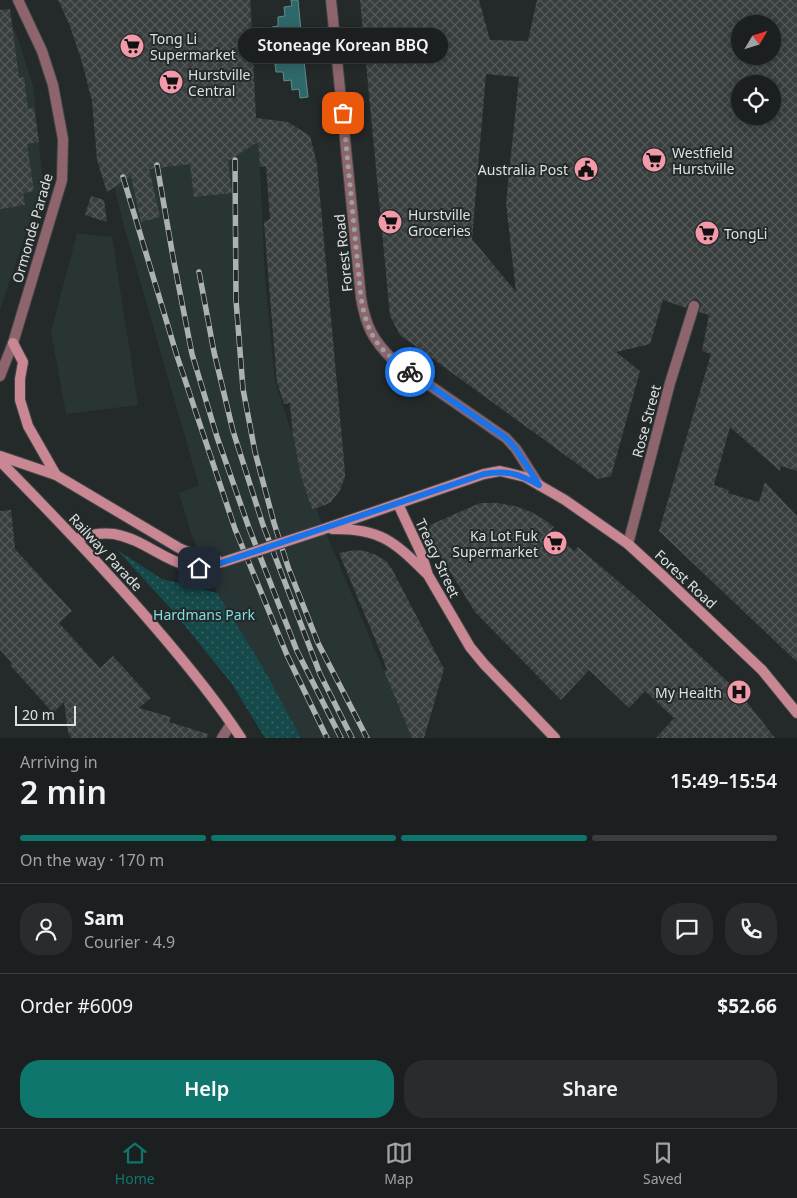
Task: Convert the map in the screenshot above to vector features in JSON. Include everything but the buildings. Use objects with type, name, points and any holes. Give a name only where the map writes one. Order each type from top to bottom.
[{"type":"street","name":"Ormonde Parade","points":[[0,376],[13,343],[62,180],[63,146],[60,116],[53,85],[42,51],[18,0]]},
{"type":"street","name":"Forest Road","points":[[330,0],[361,298],[365,320],[371,334],[380,348],[394,360],[506,438],[516,449],[539,485]]},
{"type":"street","name":"Rose Street","points":[[628,544],[670,383],[694,306]]},
{"type":"street","points":[[13,343],[23,362],[20,379],[20,400],[28,426],[56,475]]},
{"type":"street","points":[[0,456],[56,475],[179,548],[198,556],[223,562]]},
{"type":"street","name":"Railway Parade","points":[[0,461],[76,539],[184,662],[241,738]]},
{"type":"street","name":"Forest Road","points":[[398,504],[484,474],[500,471],[516,474],[539,485],[565,500],[628,544],[762,670],[797,713]]},
{"type":"street","points":[[76,539],[101,533],[115,534],[130,539],[187,566],[206,567],[398,504]]},
{"type":"street","name":"Treacy Street","points":[[398,504],[421,553],[428,575],[470,647],[555,738]]},
{"type":"street","points":[[321,530],[361,530],[376,534],[402,549],[428,575]]},
{"type":"street","points":[[222,738],[231,724]]},
{"type":"shaded area","points":[[71,0],[251,0],[256,118],[288,122],[310,136],[316,161],[345,477],[340,490],[331,502],[316,509],[412,738],[301,738],[264,669],[217,593],[192,536],[179,493],[199,485],[122,219]],"holes":[[[260,167],[267,167],[270,219],[264,222],[276,374],[280,374],[282,385],[278,386],[284,404],[290,403],[292,434],[275,381],[265,280]]]},
{"type":"shaded area","points":[[291,0],[298,0],[301,31],[273,34],[272,27],[278,26],[278,17],[285,16],[284,7],[292,6]]},
{"type":"shaded area","points":[[0,8],[16,33],[33,86],[43,182],[0,310]]},
{"type":"shaded area","points":[[304,61],[308,97],[300,98],[299,89],[292,90],[291,80],[284,81],[283,72],[276,72],[275,64]]},
{"type":"shaded area","points":[[77,233],[112,237],[138,405],[66,414],[51,332]]},
{"type":"green space","name":"Hardmans Park","points":[[117,550],[162,579],[217,593],[264,669],[301,738],[265,738],[232,684],[172,610]]},
{"type":"railway","points":[[235,160],[236,300],[243,389],[255,452],[288,567],[318,643],[367,738]]},
{"type":"railway","points":[[157,165],[192,354],[217,437],[249,528],[297,651],[341,738]]},
{"type":"railway","points":[[123,177],[177,356],[235,529],[287,655],[327,738]]},
{"type":"railway","points":[[199,272],[214,352],[233,431],[263,525],[320,674],[352,738]]},
{"type":"way so far","points":[[343,113],[361,298],[365,320],[380,348],[410,372]]},
{"type":"place","name":"Tong Li Supermarket","points":[[132,46]]},
{"type":"place","name":"Hurstville Central","points":[[171,82]]},
{"type":"place","name":"Stoneage Korean BBQ","points":[[343,113]]},
{"type":"place","name":"Westfield Hurstville","points":[[654,160]]},
{"type":"place","name":"Australia Post","points":[[586,169]]},
{"type":"place","name":"Hurstville Groceries","points":[[390,222]]},
{"type":"place","name":"TongLi","points":[[707,233]]},
{"type":"place","name":"Ka Lot Fuk Supermarket","points":[[555,543]]},
{"type":"place","name":"My Health","points":[[739,692]]},
{"type":"route","points":[[199,568],[212,566],[484,474],[500,471],[516,474],[539,485],[516,449],[506,438],[410,372]]}]
